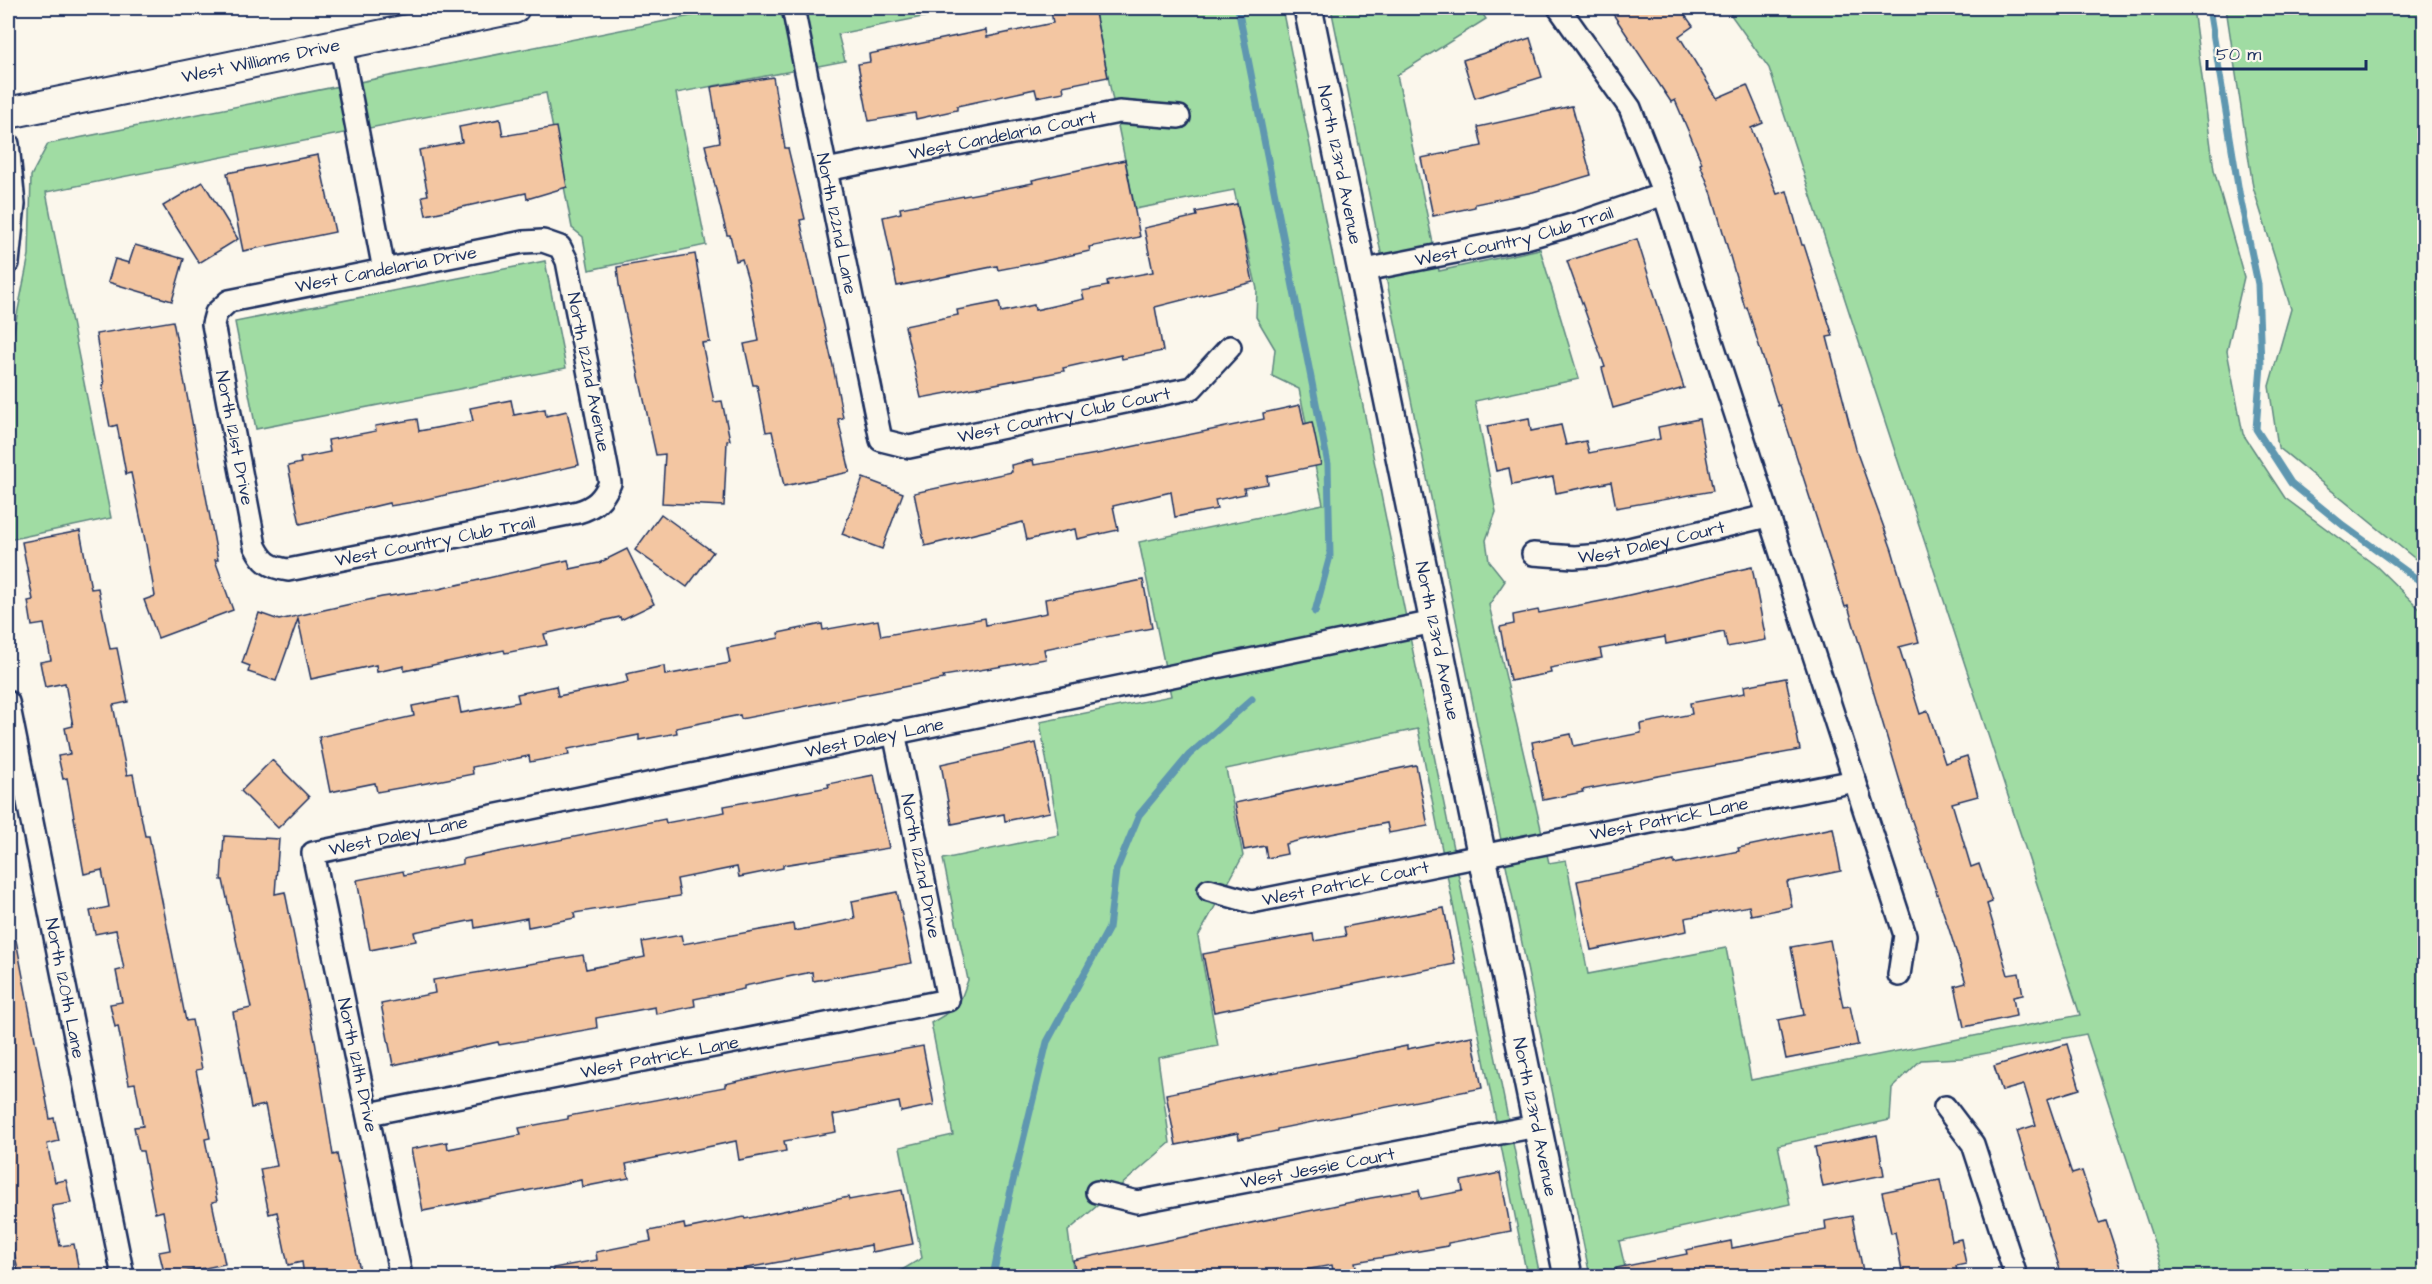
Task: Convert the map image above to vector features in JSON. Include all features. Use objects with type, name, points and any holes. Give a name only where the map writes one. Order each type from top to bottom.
[{"type":"main road","name":"West Williams Drive","points":[[8,113],[514,8]]},
{"type":"street","name":"North 122nd Lane","points":[[794,8],[881,440]]},
{"type":"street","name":"North 123rd Avenue","points":[[1308,8],[1360,271],[1568,1276]]},
{"type":"street","points":[[1559,8],[1630,108],[1664,194],[1905,935],[1899,975]]},
{"type":"street","points":[[340,45],[384,270]]},
{"type":"street","name":"West Candelaria Court","points":[[826,170],[1119,112],[1179,117]]},
{"type":"street","points":[[8,144],[14,204],[8,263]]},
{"type":"street","name":"West Country Club Trail","points":[[1360,271],[1526,238],[1579,223],[1664,194]]},
{"type":"street","name":"West Candelaria Drive","points":[[216,313],[229,301],[523,242],[543,241],[560,247]]},
{"type":"street","name":"North 122nd Avenue","points":[[560,247],[567,261],[610,483],[604,496]]},
{"type":"street","name":"North 121st Drive","points":[[216,313],[213,324],[215,335],[255,546],[263,561]]},
{"type":"street","name":"West Country Club Court","points":[[881,440],[909,447],[1192,388],[1230,347]]},
{"type":"street","name":"West Country Club Trail","points":[[263,561],[288,570],[578,512],[591,508],[604,496]]},
{"type":"street","name":"West Daley Court","points":[[1533,554],[1574,557],[1604,555],[1767,516]]},
{"type":"street","name":"West Daley Lane","points":[[314,853],[1434,622]]},
{"type":"street","name":"North 120th Lane","points":[[8,702],[123,1276]]},
{"type":"street","name":"North 122nd Drive","points":[[894,732],[948,1000]]},
{"type":"street","name":"West Patrick Lane","points":[[1482,855],[1856,781]]},
{"type":"street","name":"North 121th Drive","points":[[314,853],[401,1276]]},
{"type":"street","name":"West Patrick Court","points":[[1209,890],[1252,902],[1482,855]]},
{"type":"street","name":"West Patrick Lane","points":[[369,1114],[948,1000]]},
{"type":"street","points":[[1946,1107],[1973,1144],[2016,1276]]},
{"type":"street","name":"West Jessie Court","points":[[1098,1192],[1137,1202],[1537,1126]]},
{"type":"green space","points":[[731,8],[967,8],[838,34],[845,61],[676,93],[706,245],[589,270],[583,237],[572,228],[546,93],[46,192],[111,518],[8,540],[8,360],[29,255],[31,176],[48,144]]},
{"type":"green space","points":[[1094,8],[1282,8],[1540,1276],[1527,1276],[1418,729],[1226,769],[1243,856],[1198,937],[1218,1046],[1158,1058],[1170,1143],[1068,1231],[1074,1276],[892,1276],[922,1258],[900,1147],[953,1135],[931,1023],[958,1007],[968,980],[943,859],[1059,835],[1040,722],[1171,696],[1139,542],[1323,504],[1299,389],[1272,376],[1275,349],[1256,317],[1257,289],[1234,190],[1135,209]]},
{"type":"green space","points":[[1331,8],[1479,8],[1486,19],[1397,75],[1439,271],[1540,249],[1579,379],[1475,401],[1496,512],[1486,540],[1489,561],[1505,581],[1489,605],[1549,863],[1566,860],[1588,974],[1726,948],[1751,1080],[2080,1015],[1769,68],[1726,8],[2193,8],[2214,170],[2244,277],[2227,351],[2243,434],[2285,498],[2376,566],[2424,613],[2424,1276],[2165,1276],[2086,1034],[1961,1058],[1921,1060],[1892,1088],[1890,1120],[1778,1145],[1790,1204],[1619,1241],[1627,1276],[1590,1276]]},
{"type":"green space","points":[[2226,8],[2424,8],[2424,566],[2278,447],[2269,386],[2291,309],[2253,187]]},
{"type":"green space","points":[[545,261],[566,368],[256,429],[235,322]]},
{"type":"building","points":[[1066,8],[1094,8],[1108,77],[1063,86],[1064,92],[1037,97],[1035,89],[957,106],[957,110],[916,119],[915,113],[869,121],[858,64],[870,62],[869,54],[986,30],[987,37],[1053,23],[1051,11]]},
{"type":"building","points":[[1609,8],[1680,8],[1693,26],[1679,36],[1717,98],[1747,85],[1763,123],[1751,128],[1777,194],[1787,191],[1802,245],[1804,245],[1833,336],[1827,337],[1857,453],[1892,550],[1919,642],[1899,647],[1920,714],[1928,711],[1945,763],[1967,756],[1978,796],[1952,803],[1971,867],[1979,864],[1992,902],[1987,904],[2008,975],[2019,973],[2023,995],[2013,997],[2016,1016],[1964,1027],[1955,986],[1966,983],[1910,815],[1848,606],[1845,607],[1780,405],[1778,406],[1747,307],[1745,308],[1712,194],[1700,164],[1702,163],[1675,100],[1671,102]]},
{"type":"building","points":[[1530,38],[1542,77],[1475,98],[1463,60]]},
{"type":"building","points":[[773,77],[785,148],[788,148],[805,219],[800,220],[833,366],[843,418],[838,419],[850,472],[784,486],[772,431],[766,432],[757,385],[753,385],[744,344],[759,341],[749,283],[742,259],[736,261],[730,235],[727,235],[705,145],[720,142],[711,87]]},
{"type":"building","points":[[1572,106],[1591,175],[1533,192],[1475,204],[1475,207],[1433,216],[1421,158],[1482,146],[1478,127]]},
{"type":"building","points":[[500,119],[503,136],[556,127],[567,187],[527,199],[526,193],[426,215],[422,196],[428,195],[419,150],[462,142],[459,127]]},
{"type":"building","points":[[318,155],[335,232],[243,251],[227,173]]},
{"type":"building","points":[[1125,160],[1140,237],[1089,247],[1090,251],[1040,262],[998,270],[997,266],[897,286],[883,217],[901,213],[900,208],[1033,183],[1032,180]]},
{"type":"building","points":[[203,182],[238,239],[199,263],[163,206]]},
{"type":"building","points":[[1237,204],[1253,282],[1155,307],[1163,351],[1122,359],[1121,355],[1063,368],[1064,371],[921,398],[905,326],[958,315],[957,310],[999,302],[1001,312],[1034,305],[1035,310],[1084,299],[1082,291],[1108,286],[1107,281],[1153,272],[1144,228],[1197,216],[1196,212]]},
{"type":"building","points":[[1637,239],[1684,388],[1613,408],[1602,368],[1605,367],[1567,261]]},
{"type":"building","points":[[135,245],[184,259],[172,301],[108,282],[115,259],[129,263]]},
{"type":"building","points":[[695,254],[710,342],[702,343],[714,402],[722,401],[730,440],[727,441],[724,506],[662,503],[665,454],[656,455],[619,285],[617,267]]},
{"type":"building","points":[[173,321],[218,560],[215,560],[233,610],[158,638],[144,600],[155,596],[146,545],[131,473],[126,474],[117,425],[110,427],[96,334]]},
{"type":"building","points":[[511,400],[514,415],[545,409],[546,416],[567,411],[579,465],[414,502],[390,506],[389,503],[300,524],[288,466],[301,463],[300,458],[330,452],[328,440],[376,431],[375,426],[417,419],[419,431],[473,421],[470,408]]},
{"type":"building","points":[[1300,405],[1304,424],[1312,422],[1321,465],[1267,476],[1268,484],[1244,488],[1245,494],[1215,500],[1217,509],[1175,517],[1171,492],[1113,506],[1118,530],[1077,539],[1075,529],[1027,540],[1023,522],[925,546],[914,493],[1012,472],[1011,465],[1033,460],[1034,465],[1102,453],[1264,419],[1263,413]]},
{"type":"building","points":[[1529,418],[1531,431],[1561,425],[1566,445],[1586,441],[1589,453],[1660,439],[1658,427],[1699,419],[1713,491],[1616,508],[1611,482],[1556,493],[1553,477],[1512,485],[1509,468],[1496,471],[1487,426]]},
{"type":"building","points":[[863,478],[903,493],[882,549],[842,534]]},
{"type":"building","points":[[661,514],[713,552],[687,587],[635,550]]},
{"type":"building","points":[[80,531],[91,589],[98,588],[110,649],[117,648],[128,702],[113,705],[127,775],[133,774],[145,836],[149,836],[186,1021],[192,1020],[202,1069],[196,1070],[210,1138],[205,1139],[217,1201],[212,1202],[225,1264],[165,1276],[159,1252],[170,1250],[163,1211],[155,1213],[143,1151],[139,1151],[134,1127],[143,1126],[135,1083],[129,1084],[118,1026],[115,1027],[110,1004],[122,1002],[116,971],[124,969],[116,930],[95,934],[90,911],[109,907],[102,870],[84,874],[67,778],[63,779],[58,756],[70,754],[65,728],[73,726],[65,683],[45,687],[40,662],[51,660],[44,624],[32,626],[28,601],[33,600],[22,542]]},
{"type":"building","points":[[627,549],[654,604],[621,620],[620,617],[544,634],[547,645],[505,653],[504,650],[404,671],[404,666],[377,672],[376,665],[311,679],[298,619],[276,681],[248,672],[250,666],[242,663],[259,613],[279,620],[382,597],[439,589],[568,560],[570,569],[599,563]]},
{"type":"building","points":[[1752,567],[1766,640],[1727,647],[1724,632],[1666,644],[1665,637],[1600,649],[1602,658],[1550,668],[1551,673],[1510,681],[1500,627],[1514,624],[1513,615],[1538,610],[1539,613],[1607,600]]},
{"type":"building","points":[[1143,580],[1152,628],[1044,649],[1046,659],[943,676],[944,679],[741,719],[740,715],[676,728],[677,733],[639,740],[639,735],[568,749],[569,755],[530,762],[529,756],[472,767],[473,774],[427,783],[377,792],[375,783],[330,792],[319,737],[414,716],[412,706],[458,697],[461,713],[519,702],[517,694],[556,686],[558,696],[628,682],[626,674],[664,666],[665,675],[730,663],[727,648],[779,638],[778,633],[822,624],[823,630],[878,620],[881,636],[985,618],[986,625],[1047,613],[1045,599]]},
{"type":"building","points":[[1786,678],[1800,750],[1582,790],[1583,792],[1543,800],[1532,742],[1571,734],[1574,746],[1641,733],[1640,724],[1692,714],[1690,703],[1745,693],[1744,686]]},
{"type":"building","points":[[1036,743],[1050,812],[1005,821],[1004,814],[952,824],[941,764]]},
{"type":"building","points":[[272,760],[309,797],[278,828],[241,791]]},
{"type":"building","points":[[1416,765],[1428,826],[1389,833],[1387,823],[1301,840],[1285,844],[1287,854],[1267,858],[1265,846],[1244,850],[1235,803]]},
{"type":"building","points":[[874,775],[889,848],[783,865],[783,868],[739,877],[737,867],[677,879],[680,896],[574,913],[575,918],[528,927],[527,918],[475,928],[474,920],[414,932],[416,941],[370,950],[357,880],[403,871],[404,875],[463,864],[463,859],[665,819],[666,823],[725,812],[724,806],[829,787],[828,784]]},
{"type":"building","points":[[1833,828],[1841,871],[1787,882],[1792,907],[1751,915],[1749,906],[1685,918],[1687,931],[1591,950],[1577,881],[1674,861],[1674,864],[1739,851],[1738,848]]},
{"type":"building","points":[[224,836],[279,839],[275,894],[285,892],[315,1041],[333,1155],[337,1154],[361,1276],[304,1276],[302,1262],[288,1265],[277,1212],[269,1214],[260,1169],[277,1166],[265,1105],[251,1108],[233,1012],[251,1008],[223,880],[221,880]]},
{"type":"building","points":[[897,892],[912,963],[813,981],[812,972],[694,999],[695,1006],[656,1014],[655,1007],[596,1018],[597,1028],[499,1045],[498,1042],[393,1065],[381,1004],[435,993],[433,980],[583,955],[586,969],[645,957],[642,942],[681,935],[683,944],[793,924],[794,931],[855,919],[852,901]]},
{"type":"building","points":[[1444,908],[1455,964],[1214,1012],[1203,954],[1313,934],[1314,941],[1346,936],[1344,927]]},
{"type":"building","points":[[8,940],[16,940],[50,1119],[54,1118],[59,1141],[47,1144],[55,1182],[66,1180],[71,1203],[52,1206],[60,1246],[74,1244],[80,1276],[19,1276],[12,1242],[8,1243]]},
{"type":"building","points":[[1830,940],[1843,1007],[1850,1006],[1858,1045],[1786,1059],[1778,1020],[1804,1015],[1791,947]]},
{"type":"building","points":[[1472,1036],[1482,1088],[1277,1129],[1277,1131],[1239,1139],[1238,1133],[1176,1145],[1166,1094],[1407,1046],[1407,1049]]},
{"type":"building","points":[[2067,1044],[2080,1089],[2047,1099],[2072,1174],[2082,1171],[2099,1223],[2106,1221],[2124,1276],[2062,1276],[2017,1131],[2036,1125],[2024,1085],[2002,1091],[1994,1066]]},
{"type":"building","points":[[923,1046],[934,1105],[901,1112],[899,1102],[833,1115],[836,1132],[784,1141],[786,1151],[739,1160],[736,1141],[626,1164],[629,1178],[582,1187],[581,1180],[423,1211],[411,1149],[447,1142],[448,1149],[521,1135],[519,1128],[568,1119],[568,1116],[725,1087],[725,1084],[779,1072]]},
{"type":"building","points":[[1877,1135],[1884,1175],[1823,1187],[1815,1147]]},
{"type":"building","points":[[1500,1173],[1511,1231],[1448,1243],[1448,1246],[1355,1262],[1357,1271],[1334,1276],[1332,1265],[1271,1276],[1076,1276],[1073,1260],[1371,1198],[1419,1190],[1421,1199],[1463,1191],[1461,1181]]},
{"type":"building","points":[[1940,1180],[1952,1241],[1961,1239],[1966,1264],[1956,1266],[1958,1276],[1903,1276],[1895,1232],[1891,1233],[1882,1192]]},
{"type":"building","points":[[902,1190],[913,1244],[872,1252],[871,1245],[709,1275],[554,1276],[553,1268],[597,1260],[596,1252],[651,1241],[649,1231],[684,1224],[685,1229],[848,1197],[849,1200]]},
{"type":"building","points":[[1852,1216],[1864,1276],[1617,1276],[1616,1268],[1687,1254],[1686,1250],[1731,1241],[1732,1248],[1826,1230],[1825,1221]]},
{"type":"waterway","points":[[1238,8],[1328,464],[1330,556],[1315,612]]},
{"type":"waterway","points":[[2209,8],[2239,192],[2258,284],[2261,365],[2256,429],[2291,483],[2344,526],[2424,584]]},
{"type":"waterway","points":[[993,1276],[1009,1198],[1047,1042],[1109,928],[1116,871],[1139,815],[1189,755],[1252,699]]}]
